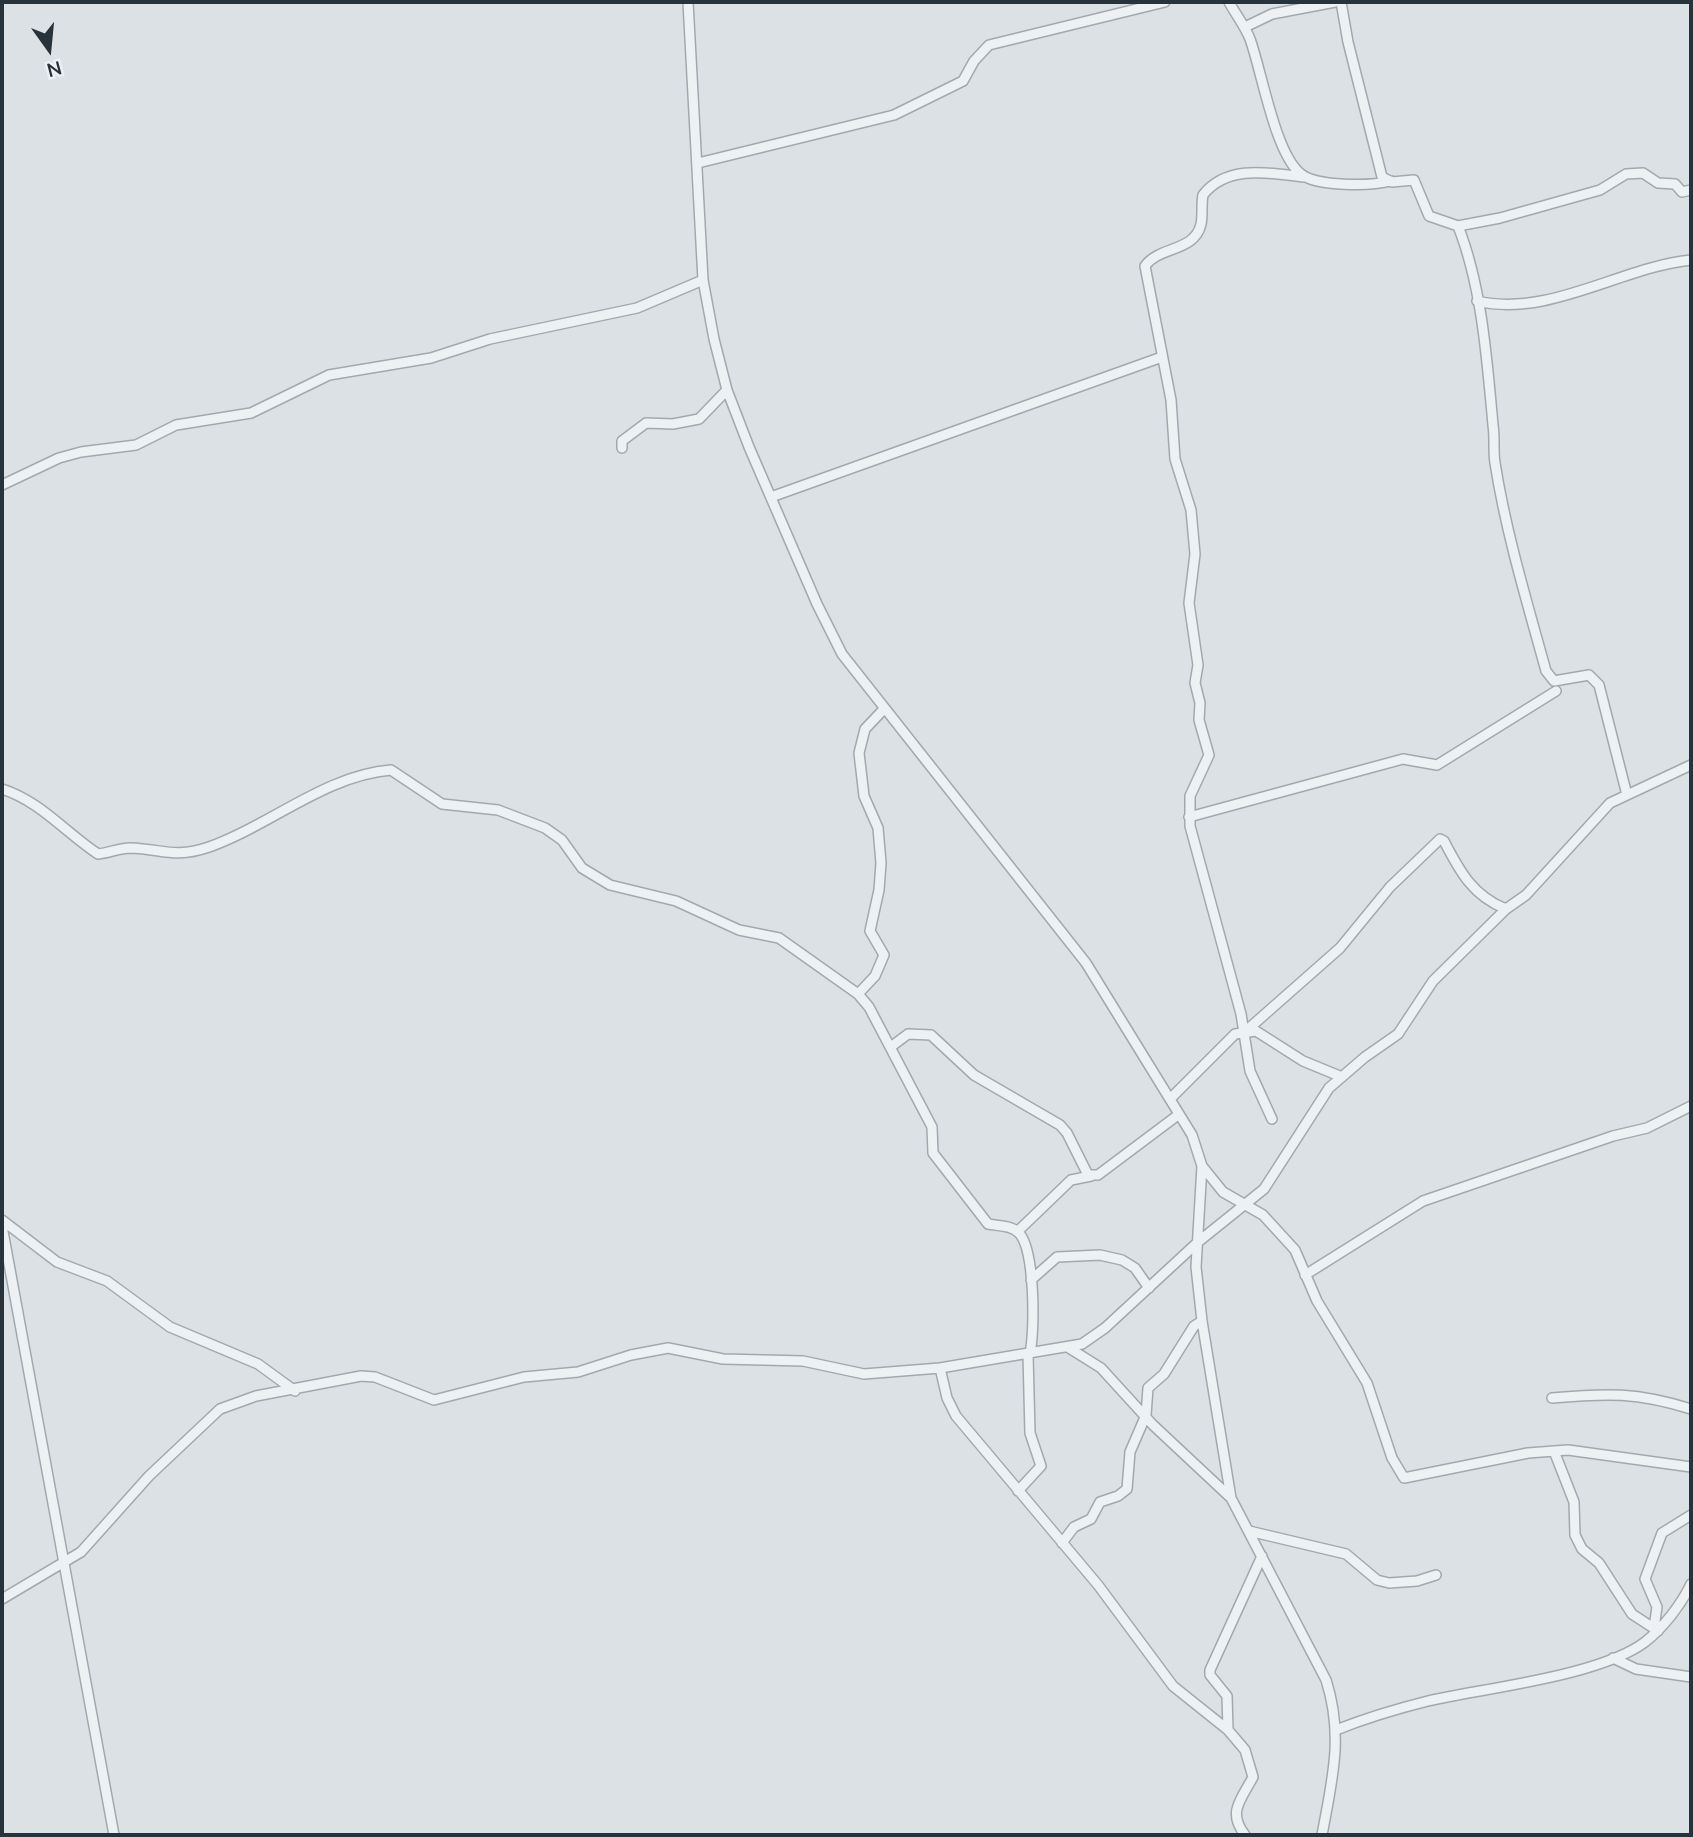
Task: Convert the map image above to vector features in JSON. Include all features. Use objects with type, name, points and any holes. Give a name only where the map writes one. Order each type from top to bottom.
[{"type":"street","points":[[688,2],[703,280],[727,390],[830,632],[842,654],[884,709],[1086,963],[1192,1135],[1202,1166],[1196,1267],[1202,1321],[1231,1498],[1325,1680],[1333,1703],[1336,1770],[1322,1835]]},
{"type":"street","points":[[698,163],[894,115],[963,81],[974,61],[989,45],[1165,2]]},
{"type":"street","points":[[1229,2],[1244,27],[1279,138],[1296,170],[1304,177]]},
{"type":"street","points":[[1244,27],[1272,14],[1335,2]]},
{"type":"street","points":[[1341,2],[1348,42],[1382,177],[1393,180]]},
{"type":"street","points":[[1272,1119],[1250,1071],[1245,1030],[1189,817],[1190,796],[1209,755],[1199,720],[1200,703],[1195,683],[1198,665],[1189,603],[1194,537],[1191,510],[1175,459],[1175,432],[1145,266],[1149,260],[1189,242],[1197,234],[1202,223],[1203,195],[1224,179],[1266,172],[1357,184],[1414,180],[1429,216],[1458,226],[1600,190],[1626,174],[1643,173],[1658,183],[1675,184],[1682,192],[1691,190]]},
{"type":"street","points":[[1458,226],[1477,301],[1494,428],[1494,460],[1512,546],[1546,671],[1554,681],[1589,675],[1599,685],[1628,794]]},
{"type":"street","points":[[1477,301],[1503,303],[1556,296],[1636,270],[1691,260]]},
{"type":"street","points":[[2,485],[70,455],[99,447],[136,445],[188,422],[251,413],[329,375],[431,358],[490,339],[637,308],[703,280]]},
{"type":"street","points":[[771,497],[1162,357]]},
{"type":"street","points":[[622,448],[622,441],[646,423],[673,424],[703,418],[727,390]]},
{"type":"street","points":[[1189,817],[1403,759],[1429,766],[1437,765],[1556,691]]},
{"type":"street","points":[[858,994],[875,976],[884,955],[870,931],[879,890],[881,863],[878,828],[864,796],[859,753],[865,729],[884,709]]},
{"type":"street","points":[[2,1599],[82,1552],[149,1476],[220,1409],[256,1396],[368,1377],[416,1395],[445,1400],[524,1377],[578,1372],[631,1354],[668,1348],[723,1359],[803,1361],[864,1374],[940,1368],[979,1359],[1069,1348],[1091,1340],[1198,1242],[1246,1205],[1277,1173],[1317,1105],[1342,1077],[1398,1034],[1433,981],[1506,909],[1526,895],[1610,803],[1691,765]]},
{"type":"street","points":[[2,789],[33,802],[55,824],[99,854],[125,848],[174,855],[211,846],[250,830],[332,788],[391,770],[442,804],[498,810],[545,828],[562,841],[582,868],[610,884],[676,901],[739,930],[779,938],[858,994],[892,1046],[932,1127],[933,1153],[988,1224],[1018,1231]]},
{"type":"street","points":[[1170,1100],[1209,1059],[1340,947],[1390,887],[1440,839],[1483,899],[1506,909]]},
{"type":"street","points":[[1245,1030],[1256,1031],[1303,1061],[1342,1077]]},
{"type":"street","points":[[892,1046],[908,1034],[930,1035],[974,1075],[1006,1097],[1060,1125],[1067,1133],[1083,1172],[1093,1176]]},
{"type":"street","points":[[1305,1275],[1423,1201],[1613,1136],[1647,1128],[1691,1106]]},
{"type":"street","points":[[1018,1231],[1070,1180],[1093,1176],[1178,1115]]},
{"type":"street","points":[[1202,1166],[1223,1192],[1263,1215],[1295,1250],[1305,1275],[1367,1383],[1392,1458],[1404,1478],[1569,1450],[1691,1467]]},
{"type":"street","points":[[2,1220],[57,1262],[107,1281],[170,1328],[258,1364],[295,1391]]},
{"type":"street","points":[[2,1226],[114,1835]]},
{"type":"street","points":[[1018,1231],[1026,1249],[1031,1280],[1033,1337],[1029,1353],[1030,1433],[1041,1466],[1018,1491]]},
{"type":"street","points":[[1031,1280],[1057,1257],[1100,1255],[1122,1260],[1135,1268],[1149,1288]]},
{"type":"street","points":[[1062,1543],[1074,1527],[1091,1519],[1100,1502],[1118,1496],[1127,1489],[1130,1452],[1146,1415],[1148,1388],[1161,1378],[1194,1326],[1202,1321]]},
{"type":"street","points":[[1069,1348],[1101,1368],[1231,1498]]},
{"type":"street","points":[[940,1368],[947,1398],[956,1416],[1098,1585],[1173,1686],[1228,1730],[1245,1749],[1253,1771],[1235,1815],[1235,1822],[1245,1835]]},
{"type":"street","points":[[1552,1398],[1606,1393],[1639,1394],[1691,1409]]},
{"type":"street","points":[[1554,1451],[1574,1502],[1575,1535],[1582,1549],[1600,1563],[1632,1614],[1656,1629]]},
{"type":"street","points":[[1656,1629],[1657,1607],[1645,1578],[1662,1533],[1691,1515]]},
{"type":"street","points":[[1248,1531],[1346,1554],[1377,1580],[1389,1583],[1417,1581],[1436,1576]]},
{"type":"street","points":[[1228,1730],[1227,1696],[1210,1675],[1210,1670],[1262,1556]]},
{"type":"street","points":[[1336,1730],[1427,1701],[1536,1679],[1613,1658],[1643,1644],[1691,1584]]},
{"type":"street","points":[[1613,1658],[1636,1669],[1691,1677]]}]
